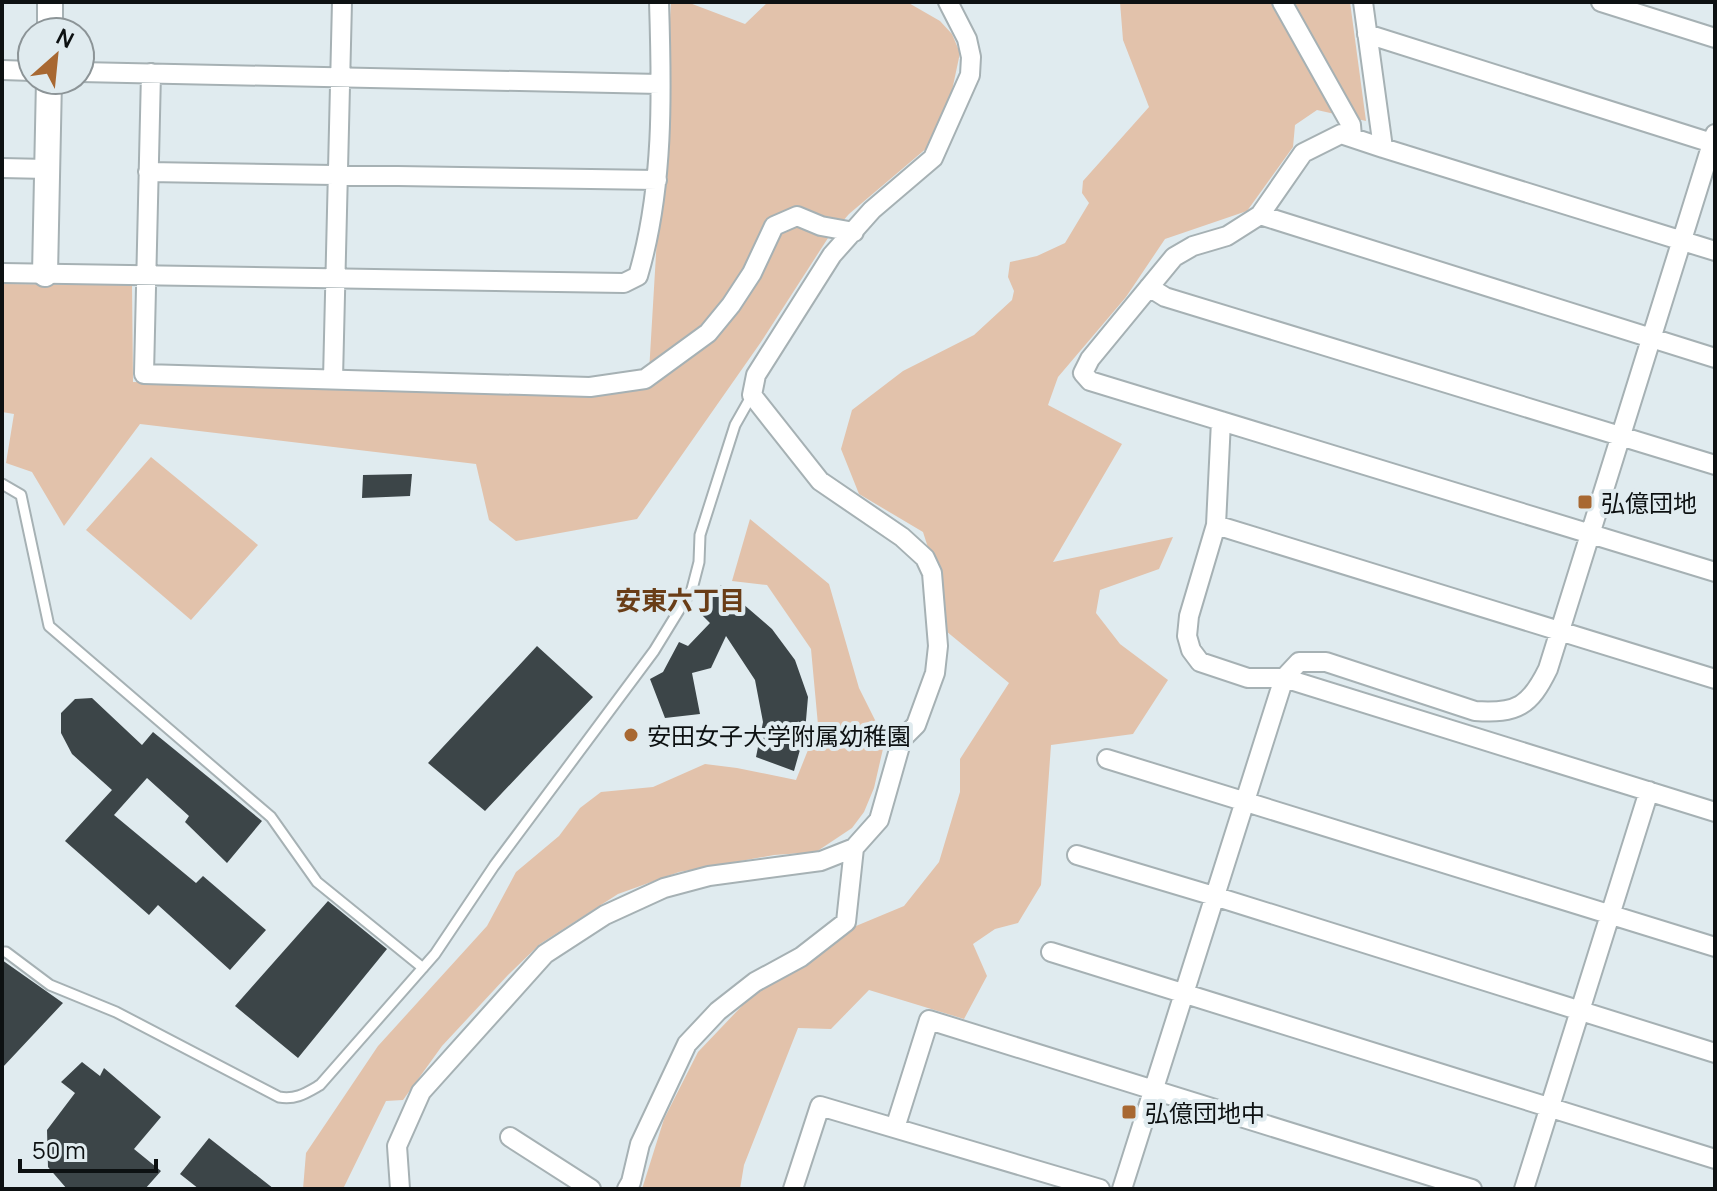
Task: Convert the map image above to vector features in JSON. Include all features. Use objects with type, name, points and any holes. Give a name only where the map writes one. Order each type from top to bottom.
[{"type":"street","points":[[333,379],[342,2]]},
{"type":"street","points":[[2,273],[624,283],[638,276],[651,234],[657,180],[659,2]]},
{"type":"street","points":[[400,1189],[397,1146],[421,1092],[545,954],[605,915],[664,888],[709,876],[821,861],[854,848],[879,820],[902,739],[916,725],[935,673],[938,646],[932,573],[925,558],[902,537],[820,481],[752,395],[756,375],[832,255],[872,210],[933,158],[970,75],[971,57],[967,39],[948,2]]},
{"type":"street","points":[[1282,2],[1351,125],[1352,137]]},
{"type":"street","points":[[1363,2],[1383,148]]},
{"type":"street","points":[[1601,2],[1715,38]]},
{"type":"street","points":[[1122,1189],[1284,678],[1299,662],[1326,662],[1475,711],[1499,713],[1519,706],[1536,692],[1548,669],[1714,140],[1367,34]]},
{"type":"street","points":[[96,72],[660,84]]},
{"type":"street","points":[[151,73],[144,374],[590,387],[645,379],[708,333],[752,273],[774,226],[797,216],[821,226],[854,232]]},
{"type":"street","points":[[45,274],[49,96]]},
{"type":"street","points":[[1715,251],[1341,134],[1303,153],[1260,215],[1227,236],[1193,246],[1174,257],[1090,359],[1083,373],[1090,381],[1715,572]]},
{"type":"street","points":[[2,168],[47,169]]},
{"type":"street","points":[[148,172],[657,180]]},
{"type":"street","points":[[1260,215],[1715,358]]},
{"type":"street","points":[[1149,287],[1165,297],[1715,465]]},
{"type":"street","points":[[1221,421],[1216,525],[1189,616],[1187,636],[1191,650],[1200,662],[1248,678],[1284,678],[1715,812]]},
{"type":"street","points":[[1216,525],[1715,679]]},
{"type":"street","points":[[1107,759],[1715,947]]},
{"type":"street","points":[[1524,1189],[1649,791]]},
{"type":"street","points":[[627,1189],[640,1144],[687,1044],[718,1011],[755,982],[801,957],[846,922],[854,848]]},
{"type":"street","points":[[1077,855],[1715,1053]]},
{"type":"street","points":[[1051,952],[1715,1159]]},
{"type":"street","points":[[895,1128],[929,1020],[1472,1189]]},
{"type":"street","points":[[793,1189],[820,1106],[1100,1189]]},
{"type":"street","points":[[510,1137],[591,1189]]},
{"type":"lane","points":[[2,952],[50,985],[116,1012],[279,1097],[289,1099],[303,1095],[320,1085],[423,968],[458,923],[494,866],[654,651],[692,589],[699,562],[700,535],[735,425],[752,395]]},
{"type":"lane","points":[[2,484],[21,495],[49,626],[271,817],[317,882],[423,968]]},
{"type":"shaded area","points":[[671,2],[687,2],[745,24],[768,2],[907,2],[940,21],[952,34],[960,53],[950,100],[928,147],[849,214],[828,238],[761,342],[637,519],[516,541],[489,520],[476,464],[140,424],[64,526],[32,472],[6,463],[14,414],[2,412],[2,284],[132,285],[133,382],[648,389]]},
{"type":"shaded area","points":[[1120,2],[1350,2],[1366,121],[1317,110],[1295,125],[1293,147],[1247,211],[1165,239],[1126,297],[1058,377],[1048,405],[1122,444],[1053,562],[1173,537],[1159,569],[1100,590],[1096,613],[1120,644],[1168,680],[1133,734],[1051,745],[1041,885],[1018,923],[995,929],[973,944],[987,976],[964,1019],[869,990],[831,1029],[798,1028],[744,1165],[740,1189],[642,1189],[664,1119],[698,1052],[759,988],[856,926],[904,906],[939,862],[960,792],[960,759],[1009,683],[946,631],[939,582],[923,532],[859,494],[841,449],[852,410],[903,371],[974,335],[1012,300],[1014,291],[1008,277],[1010,262],[1037,256],[1065,243],[1089,203],[1082,193],[1083,181],[1149,107],[1123,40]]},
{"type":"shaded area","points":[[151,457],[258,545],[191,620],[86,530]]},
{"type":"shaded area","points":[[750,519],[829,584],[859,688],[885,740],[874,788],[864,812],[852,828],[816,852],[774,855],[679,872],[618,894],[540,944],[442,1046],[403,1100],[386,1101],[343,1189],[303,1189],[306,1153],[378,1046],[487,926],[516,872],[559,836],[580,808],[601,792],[653,787],[705,764],[796,780],[818,725],[811,649],[767,585],[732,581]]},
{"type":"building","points":[[412,474],[410,496],[362,498],[363,475]]},
{"type":"building","points":[[721,585],[772,629],[795,660],[808,697],[805,732],[794,771],[756,757],[763,722],[755,680],[726,636],[711,668],[692,673],[700,714],[665,718],[650,679],[663,672],[679,642],[688,646],[710,623],[700,613]]},
{"type":"building","points":[[537,646],[593,697],[485,811],[428,763]]},
{"type":"building","points":[[92,698],[142,745],[153,732],[262,821],[227,863],[185,822],[189,816],[147,778],[114,815],[196,883],[203,876],[266,930],[230,970],[158,905],[149,915],[65,841],[112,790],[72,754],[61,733],[61,713],[75,699]]},
{"type":"building","points":[[328,901],[387,949],[298,1058],[235,1006]]},
{"type":"building","points":[[2,960],[63,1003],[2,1068]]},
{"type":"building","points":[[82,1062],[100,1076],[104,1068],[161,1117],[134,1149],[161,1171],[145,1189],[67,1189],[48,1167],[47,1130],[75,1093],[61,1082]]},
{"type":"building","points":[[209,1138],[274,1189],[199,1189],[180,1174]]},
{"type":"place","name":"弘億団地","points":[[1585,502]]},
{"type":"place","name":"安田女子大学附属幼稚園","points":[[631,735]]},
{"type":"place","name":"弘億団地中","points":[[1129,1112]]},
{"type":"district","name":"安東六丁目","points":[[680,600]]}]
